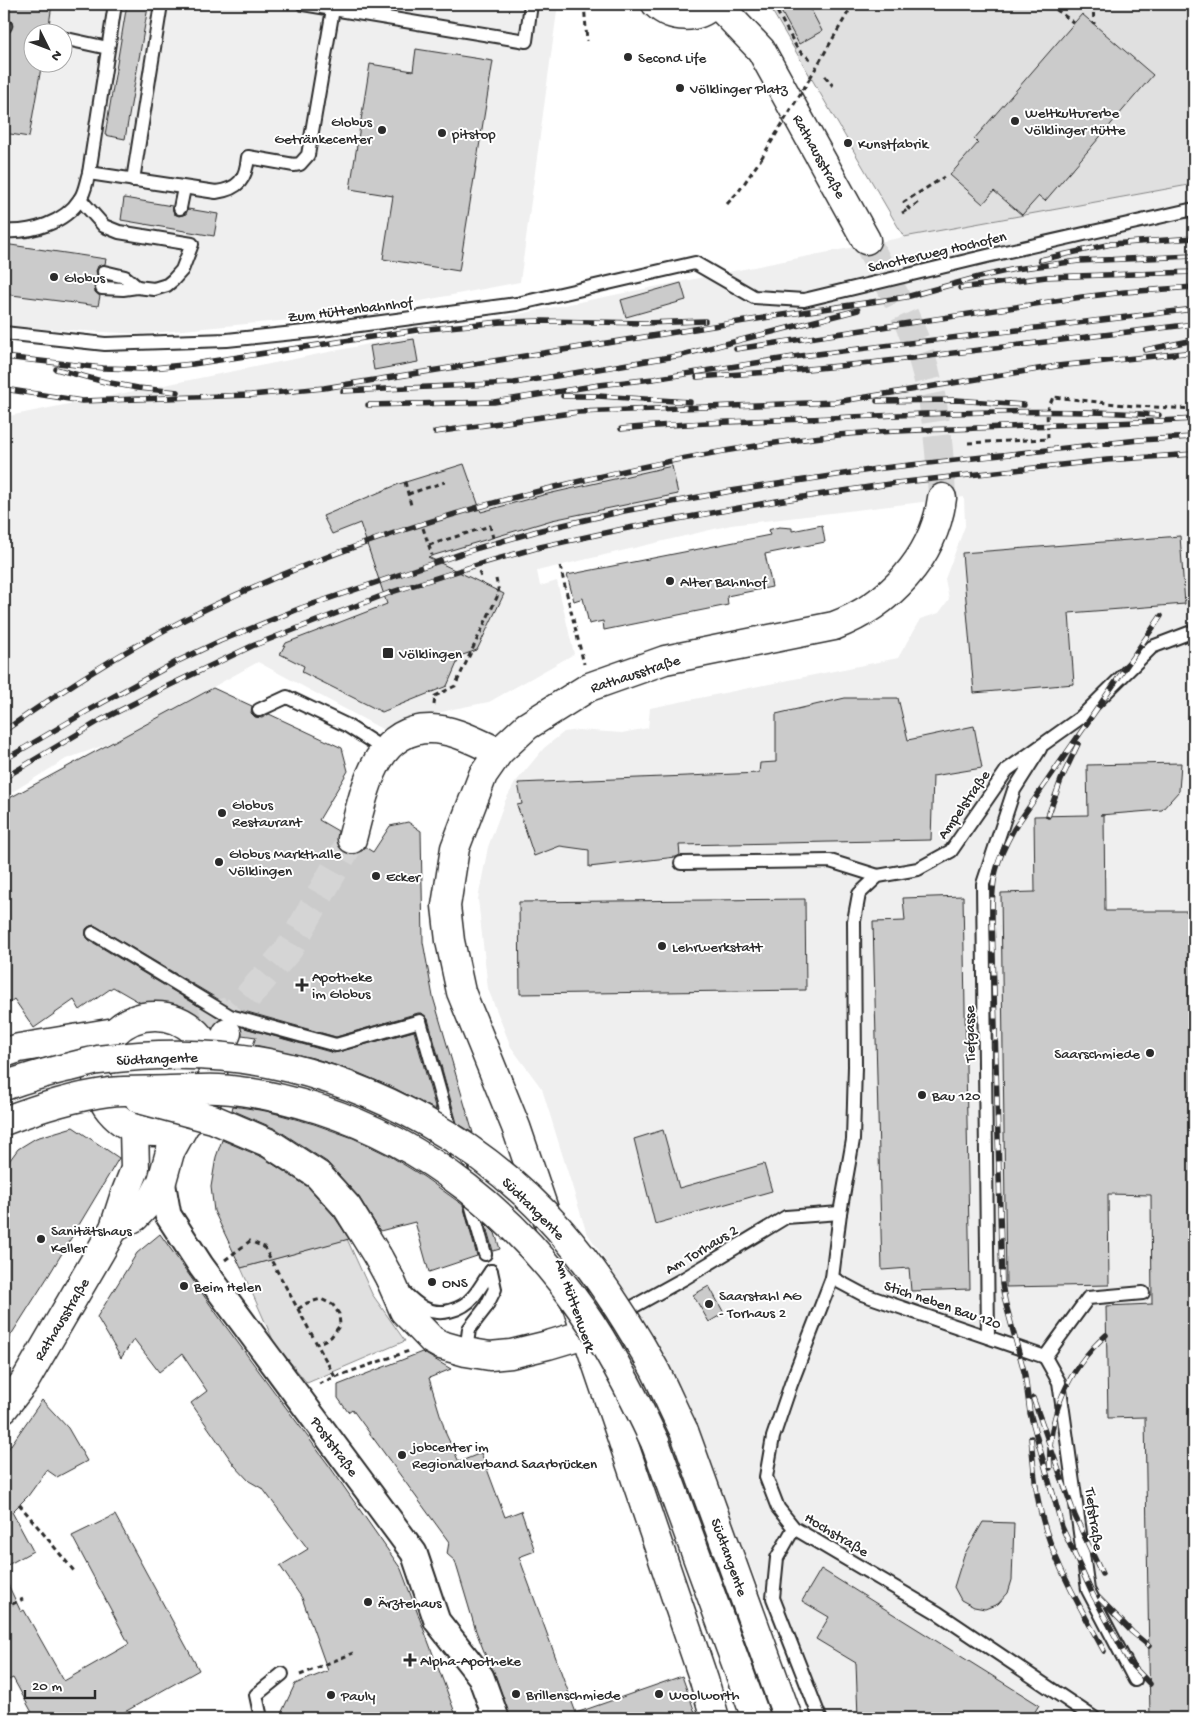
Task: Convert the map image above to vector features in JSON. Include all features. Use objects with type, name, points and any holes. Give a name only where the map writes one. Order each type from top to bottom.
[{"type":"main road","points":[[656,4],[667,12],[684,16],[701,12],[713,4]]},
{"type":"main road","name":"Rathausstraße","points":[[717,4],[760,50],[866,240]]},
{"type":"main road","name":"Rathausstraße","points":[[499,752],[527,726],[589,687],[666,660],[834,626],[855,618],[876,606],[908,575],[933,536],[940,514],[942,498]]},
{"type":"main road","points":[[352,839],[368,778],[385,750],[396,738],[413,731],[431,728],[448,731],[499,752]]},
{"type":"main road","name":"Am Hüttenwerk","points":[[499,752],[483,776],[455,848],[446,906],[450,941],[461,992],[516,1127],[704,1680],[715,1718]]},
{"type":"main road","points":[[153,1015],[194,1021],[198,1034],[209,1051],[213,1064],[214,1078],[211,1092],[205,1105],[196,1115],[184,1125],[172,1130],[158,1132],[134,1129],[116,1117],[107,1097],[98,1089],[97,1067],[103,1050],[115,1032],[132,1021],[153,1015]]},
{"type":"main road","points":[[4,1053],[19,1048],[115,1032]]},
{"type":"main road","points":[[213,1064],[227,1033]]},
{"type":"main road","name":"Südtangente","points":[[4,1086],[25,1078],[96,1060],[186,1055],[267,1063],[320,1076],[372,1096],[438,1129],[478,1156],[529,1198],[559,1229],[603,1287],[655,1370],[684,1431],[788,1718]]},
{"type":"main road","name":"Südtangente","points":[[4,1121],[66,1100],[218,1089],[248,1092],[287,1099],[351,1120],[394,1140],[432,1162],[460,1182],[512,1226],[558,1276],[584,1312],[631,1392],[655,1442],[756,1718]]},
{"type":"main road","points":[[107,1097],[213,1119],[269,1143],[318,1175],[347,1206],[384,1268],[404,1311],[432,1340],[441,1345],[490,1356],[511,1354],[585,1334]]},
{"type":"main road","points":[[114,1228],[135,1217],[154,1198],[162,1181],[170,1152],[184,1125]]},
{"type":"main road","name":"Rathausstraße","points":[[4,1408],[45,1348],[114,1228],[135,1169],[134,1129]]},
{"type":"street","points":[[4,1128],[51,1117],[107,1097]]},
{"type":"street","name":"Poststraße","points":[[162,1181],[168,1215],[201,1266],[414,1553],[437,1621],[481,1677],[496,1718]]},
{"type":"lane","points":[[4,231],[30,230],[56,221],[72,209],[80,199],[88,173],[115,4]]},
{"type":"lane","points":[[133,180],[161,4]]},
{"type":"lane","points":[[303,4],[526,41],[531,4]]},
{"type":"lane","points":[[88,173],[216,192],[229,190],[242,179],[248,157],[294,165],[300,164],[308,155],[334,9]]},
{"type":"lane","points":[[72,40],[108,48]]},
{"type":"lane","points":[[180,208],[184,188]]},
{"type":"lane","points":[[80,199],[104,226],[119,232],[176,235],[192,244],[182,270],[173,280],[161,288],[137,287],[123,290],[102,288]]},
{"type":"lane","name":"Schotterweg Hochofen","points":[[695,263],[754,297],[804,300],[1194,209]]},
{"type":"lane","name":"Zum Hüttenbahnhof","points":[[4,333],[105,344],[227,340],[517,304],[695,263]]},
{"type":"lane","points":[[104,272],[125,277],[137,287]]},
{"type":"lane","name":"Ampelstraße","points":[[878,876],[918,869],[951,851],[1006,770],[1080,718],[1152,647],[1194,631]]},
{"type":"lane","points":[[258,710],[287,697],[346,725],[385,750]]},
{"type":"lane","name":"Tiefgasse","points":[[988,1337],[983,884],[1014,790],[1043,744]]},
{"type":"lane","points":[[681,863],[830,861],[878,876],[859,894],[854,921],[855,1066],[853,1140],[840,1213]]},
{"type":"lane","points":[[93,933],[230,1016],[317,1040],[336,1045],[420,1021],[485,1254]]},
{"type":"lane","name":"Am Torhaus 2","points":[[585,1334],[685,1278],[786,1217],[840,1213]]},
{"type":"lane","name":"Hochstraße","points":[[840,1213],[832,1278],[791,1384],[773,1437],[766,1477],[778,1508],[794,1528],[938,1613],[1094,1718]]},
{"type":"lane","points":[[384,1268],[412,1300],[425,1309],[437,1312],[450,1312],[463,1306],[473,1298],[491,1271],[495,1289],[486,1307],[469,1329],[466,1352]]},
{"type":"lane","name":"Stich neben Bau 120","points":[[832,1278],[862,1294],[1045,1357]]},
{"type":"lane","points":[[1045,1357],[1088,1298],[1143,1292]]},
{"type":"lane","name":"Tiefstraße","points":[[1045,1357],[1059,1382],[1088,1590],[1135,1680]]},
{"type":"lane","points":[[794,1528],[777,1558],[773,1598],[820,1718]]},
{"type":"lane","points":[[261,1718],[256,1695],[282,1674]]},
{"type":"path","points":[[584,4],[587,41]]},
{"type":"path","points":[[772,4],[798,50],[810,59]]},
{"type":"path","points":[[727,204],[739,191],[761,159],[853,4]]},
{"type":"path","points":[[1050,4],[1074,23]]},
{"type":"path","points":[[1094,4],[1094,24]]},
{"type":"path","points":[[825,76],[833,86]]},
{"type":"path","points":[[909,209],[904,202],[944,177]]},
{"type":"path","points":[[902,213],[918,203]]},
{"type":"path","points":[[968,443],[1048,439],[1047,411],[1053,397],[1134,406],[1194,409]]},
{"type":"path","points":[[405,482],[411,505]]},
{"type":"path","points":[[408,494],[445,482]]},
{"type":"path","points":[[429,545],[490,526],[493,538]]},
{"type":"path","points":[[423,528],[432,556]]},
{"type":"path","points":[[560,566],[580,648]]},
{"type":"path","points":[[479,572],[481,577]]},
{"type":"path","points":[[434,700],[435,696],[455,686],[499,593],[496,579]]},
{"type":"path","points":[[499,593],[504,592]]},
{"type":"path","points":[[216,1255],[225,1260],[250,1241],[264,1247],[335,1377]]},
{"type":"path","points":[[298,1309],[307,1303],[321,1299],[334,1304],[339,1314],[340,1325],[331,1337],[317,1344]]},
{"type":"path","points":[[297,1395],[335,1377],[417,1348],[432,1340]]},
{"type":"path","points":[[19,1504],[74,1571]]},
{"type":"path","points":[[4,1608],[23,1599]]},
{"type":"path","points":[[282,1674],[296,1676],[353,1654]]},
{"type":"shaded area","points":[[4,4],[558,4],[520,282],[353,314],[141,334],[10,327],[4,325]]},
{"type":"shaded area","name":"Weltkulturerbe Völklinger Hütte","points":[[768,4],[1194,4],[1194,184],[904,237]]},
{"type":"shaded area","points":[[1194,184],[1194,1718],[812,1718],[705,1455],[649,1327],[586,1231],[542,1089],[511,1047],[488,989],[478,899],[488,847],[505,801],[515,783],[544,748],[564,732],[578,730],[622,733],[648,728],[650,708],[898,658],[920,619],[939,613],[949,599],[945,579],[965,526],[964,497],[731,525],[537,571],[540,586],[557,581],[574,654],[489,702],[453,709],[382,729],[258,662],[116,741],[66,759],[4,797],[4,417],[904,237]]},
{"type":"shaded area","points":[[347,1239],[372,1294],[405,1341],[307,1383],[274,1342],[241,1268]]},
{"type":"building","points":[[10,4],[52,4],[49,22],[22,22],[22,72],[40,72],[29,137],[4,133],[4,40],[5,34],[9,33],[13,26],[8,18]]},
{"type":"building","points":[[127,4],[148,7],[125,139],[105,135]]},
{"type":"building","points":[[777,4],[808,4],[822,31],[799,44]]},
{"type":"building","points":[[1082,14],[1153,75],[1045,201],[1039,196],[1022,215],[994,191],[983,204],[950,175],[978,143],[974,139]]},
{"type":"building","name":"pitstop","points":[[416,49],[493,61],[459,271],[383,259],[393,196],[350,189],[370,64],[413,71]]},
{"type":"building","points":[[124,198],[172,206],[174,214],[179,216],[186,214],[188,209],[218,214],[214,236],[121,220]]},
{"type":"building","name":"Globus","points":[[4,244],[106,259],[105,264],[98,266],[96,271],[98,278],[102,280],[98,281],[94,287],[95,292],[100,296],[98,306],[4,294]]},
{"type":"building","points":[[681,283],[686,300],[626,317],[621,300]]},
{"type":"building","points":[[414,339],[418,362],[374,370],[370,346]]},
{"type":"building","points":[[464,464],[481,512],[543,495],[672,466],[678,494],[552,520],[428,557],[504,594],[477,650],[460,656],[447,686],[382,712],[302,672],[304,666],[280,654],[286,643],[387,604],[360,523],[332,534],[323,516],[399,484]]},
{"type":"building","name":"Alter Bahnhof","points":[[822,525],[825,542],[765,554],[772,587],[727,596],[728,605],[604,630],[603,621],[589,624],[583,598],[574,601],[567,575],[770,535],[768,530],[779,527],[792,528],[792,531]]},
{"type":"building","points":[[1180,536],[1185,604],[1069,613],[1074,684],[974,693],[962,553]]},
{"type":"building","name":"Globus Markthalle Völklingen","points":[[213,688],[252,706],[251,713],[255,717],[262,718],[269,714],[342,748],[348,771],[319,820],[338,831],[337,843],[341,850],[348,854],[356,854],[365,847],[373,852],[390,826],[408,822],[421,831],[423,942],[433,997],[473,1133],[457,1123],[428,1019],[422,1013],[336,1037],[233,1008],[94,925],[86,929],[86,936],[89,940],[220,1019],[211,1031],[198,1029],[160,1014],[113,987],[80,1010],[74,1000],[34,1028],[14,999],[4,1007],[4,801]]},
{"type":"building","points":[[845,698],[898,698],[908,740],[974,726],[982,768],[933,776],[931,840],[679,845],[680,855],[676,857],[589,867],[589,850],[560,846],[534,856],[517,805],[522,804],[518,783],[759,773],[760,763],[776,762],[776,714]]},
{"type":"building","points":[[1181,763],[1179,791],[1162,810],[1100,815],[1104,815],[1105,911],[1194,911],[1194,1718],[1150,1718],[1145,1417],[1108,1418],[1106,1306],[1152,1304],[1151,1195],[1108,1194],[1109,1285],[1006,1287],[1001,893],[1035,892],[1034,816],[1088,815],[1087,765]]},
{"type":"building","name":"Bau 120","points":[[963,896],[970,1289],[911,1291],[909,1268],[882,1270],[873,922],[905,921],[903,898]]},
{"type":"building","name":"Lehrwerkstatt","points":[[805,899],[806,990],[520,994],[519,902]]},
{"type":"building","points":[[241,1027],[334,1053],[414,1031],[436,1110],[396,1089],[354,1071],[313,1058],[253,1045],[256,1037],[242,1035]]},
{"type":"building","points":[[233,1106],[266,1111],[314,1124],[353,1138],[390,1156],[424,1177],[463,1205],[477,1256],[429,1272],[415,1222],[380,1231],[359,1197],[327,1162],[278,1130],[232,1110]]},
{"type":"building","points":[[73,1127],[119,1158],[4,1346],[4,1168],[18,1149],[36,1138]]},
{"type":"building","points":[[663,1130],[679,1188],[764,1164],[772,1191],[655,1224],[634,1139]]},
{"type":"building","points":[[222,1140],[262,1157],[308,1187],[334,1216],[349,1239],[241,1268],[214,1211],[211,1187],[216,1157]]},
{"type":"building","points":[[485,1223],[495,1233],[500,1249],[493,1251]]},
{"type":"building","points":[[160,1234],[330,1467],[401,1569],[457,1718],[279,1718],[295,1684],[328,1671],[302,1598],[280,1566],[308,1549],[263,1489],[249,1481],[235,1466],[191,1403],[207,1391],[182,1354],[159,1372],[134,1339],[121,1358],[97,1317],[137,1253]]},
{"type":"building","name":"Saarstahl AG - Torhaus 2","points":[[709,1286],[724,1313],[709,1322],[693,1295]]},
{"type":"building","points":[[422,1352],[451,1369],[429,1378],[446,1434],[459,1462],[481,1453],[505,1517],[521,1511],[535,1551],[519,1557],[576,1713],[682,1676],[697,1718],[510,1718],[494,1672],[476,1631],[455,1561],[447,1554],[449,1542],[352,1409],[348,1412],[338,1398],[338,1385]]},
{"type":"building","points":[[42,1400],[68,1428],[87,1461],[57,1477],[47,1470],[28,1496],[12,1512],[33,1551],[4,1567],[4,1455]]},
{"type":"building","points":[[115,1515],[199,1670],[114,1718],[35,1718],[13,1678],[4,1682],[4,1576],[21,1612],[24,1610],[64,1681],[129,1644],[72,1536]]},
{"type":"building","points":[[983,1522],[1014,1523],[1012,1580],[1008,1593],[998,1604],[985,1609],[974,1607],[961,1600],[954,1587],[964,1555]]},
{"type":"building","points":[[821,1569],[1039,1705],[1031,1718],[858,1718],[856,1663],[816,1639],[829,1617],[802,1601]]},
{"type":"tunnel","points":[[866,240],[905,315],[923,362],[937,429],[942,498]]},
{"type":"tunnel","points":[[227,1033],[238,1008],[289,949],[352,839]]},
{"type":"tunnel","points":[[202,1019],[238,1008]]},
{"type":"railway","points":[[1040,260],[1111,244],[1194,238]]},
{"type":"railway","points":[[4,389],[82,401],[251,395],[324,388],[906,297],[1015,269],[1079,261],[1194,256]]},
{"type":"railway","points":[[960,288],[1046,277],[1194,272]]},
{"type":"railway","points":[[736,349],[1082,297],[1194,287]]},
{"type":"railway","points":[[368,405],[494,402],[800,356],[1194,309]]},
{"type":"railway","points":[[343,391],[514,383],[682,355],[858,310]]},
{"type":"railway","points":[[4,357],[103,368],[142,369],[193,364],[417,330],[501,322],[644,323],[705,321]]},
{"type":"railway","points":[[697,377],[871,363],[1194,324]]},
{"type":"railway","points":[[1145,350],[1194,340]]},
{"type":"railway","points":[[435,432],[578,412],[836,402],[1057,366],[1194,352]]},
{"type":"railway","points":[[56,369],[105,382],[178,392]]},
{"type":"railway","points":[[563,396],[598,396],[690,402]]},
{"type":"railway","points":[[877,401],[956,400],[1024,405]]},
{"type":"railway","points":[[621,429],[699,423],[953,413],[1077,412],[1159,415]]},
{"type":"railway","points":[[4,731],[78,681],[155,635],[254,587],[301,567],[395,533],[443,517],[540,491],[679,459],[830,436],[893,431],[1194,419]]},
{"type":"railway","points":[[4,760],[89,710],[178,661],[220,641],[301,608],[478,548],[541,530],[624,511],[731,491],[883,468],[1139,440],[1194,437]]},
{"type":"railway","points":[[4,778],[101,720],[252,646],[389,593],[540,547],[623,529],[777,501],[896,483],[1107,460],[1194,454]]},
{"type":"railway","points":[[1053,1496],[1030,1413],[1025,1375],[1002,1284],[992,917],[994,881],[999,862],[1014,829],[1161,616]]},
{"type":"railway","points":[[1048,816],[1061,780],[1078,744]]},
{"type":"railway","points":[[1050,1468],[1052,1430],[1056,1412],[1063,1395],[1081,1363],[1106,1335]]},
{"type":"railway","points":[[1033,1398],[1075,1516],[1102,1574]]},
{"type":"railway","points":[[1031,1438],[1042,1519],[1056,1558],[1104,1651]]},
{"type":"railway","points":[[1052,1490],[1062,1527],[1092,1593],[1129,1662],[1150,1684]]},
{"type":"railway","points":[[1099,1598],[1132,1632],[1149,1646]]},
{"type":"place","name":"Second Life","points":[[628,57]]},
{"type":"place","name":"Völklinger Platz","points":[[680,88]]},
{"type":"place","name":"Weltkulturerbe Völklinger Hütte","points":[[1015,121]]},
{"type":"place","name":"Globus Getränkecenter","points":[[382,130]]},
{"type":"place","name":"pitstop","points":[[442,133]]},
{"type":"place","name":"Kunstfabrik","points":[[848,143]]},
{"type":"place","name":"Globus","points":[[54,277]]},
{"type":"place","name":"Alter Bahnhof","points":[[670,581]]},
{"type":"place","name":"Völklingen","points":[[388,653]]},
{"type":"place","name":"Globus Restaurant","points":[[222,813]]},
{"type":"place","name":"Globus Markthalle Völklingen","points":[[219,862]]},
{"type":"place","name":"Ecker","points":[[376,876]]},
{"type":"place","name":"Lehrwerkstatt","points":[[662,946]]},
{"type":"place","name":"Apotheke im Globus","points":[[302,985]]},
{"type":"place","name":"Saarschmiede","points":[[1150,1053]]},
{"type":"place","name":"Bau 120","points":[[922,1095]]},
{"type":"place","name":"Sanitätshaus Keller","points":[[41,1239]]},
{"type":"place","name":"ONS","points":[[432,1282]]},
{"type":"place","name":"Beim Helen","points":[[184,1286]]},
{"type":"place","name":"Saarstahl AG - Torhaus 2","points":[[709,1304]]},
{"type":"place","name":"jobcenter im Regionalverband Saarbrücken","points":[[402,1455]]},
{"type":"place","name":"Ärztehaus","points":[[368,1602]]},
{"type":"place","name":"Alpha-Apotheke","points":[[410,1660]]},
{"type":"place","name":"Brillenschmiede","points":[[516,1694]]},
{"type":"place","name":"Woolworth","points":[[659,1694]]},
{"type":"place","name":"Pauly","points":[[331,1695]]}]
